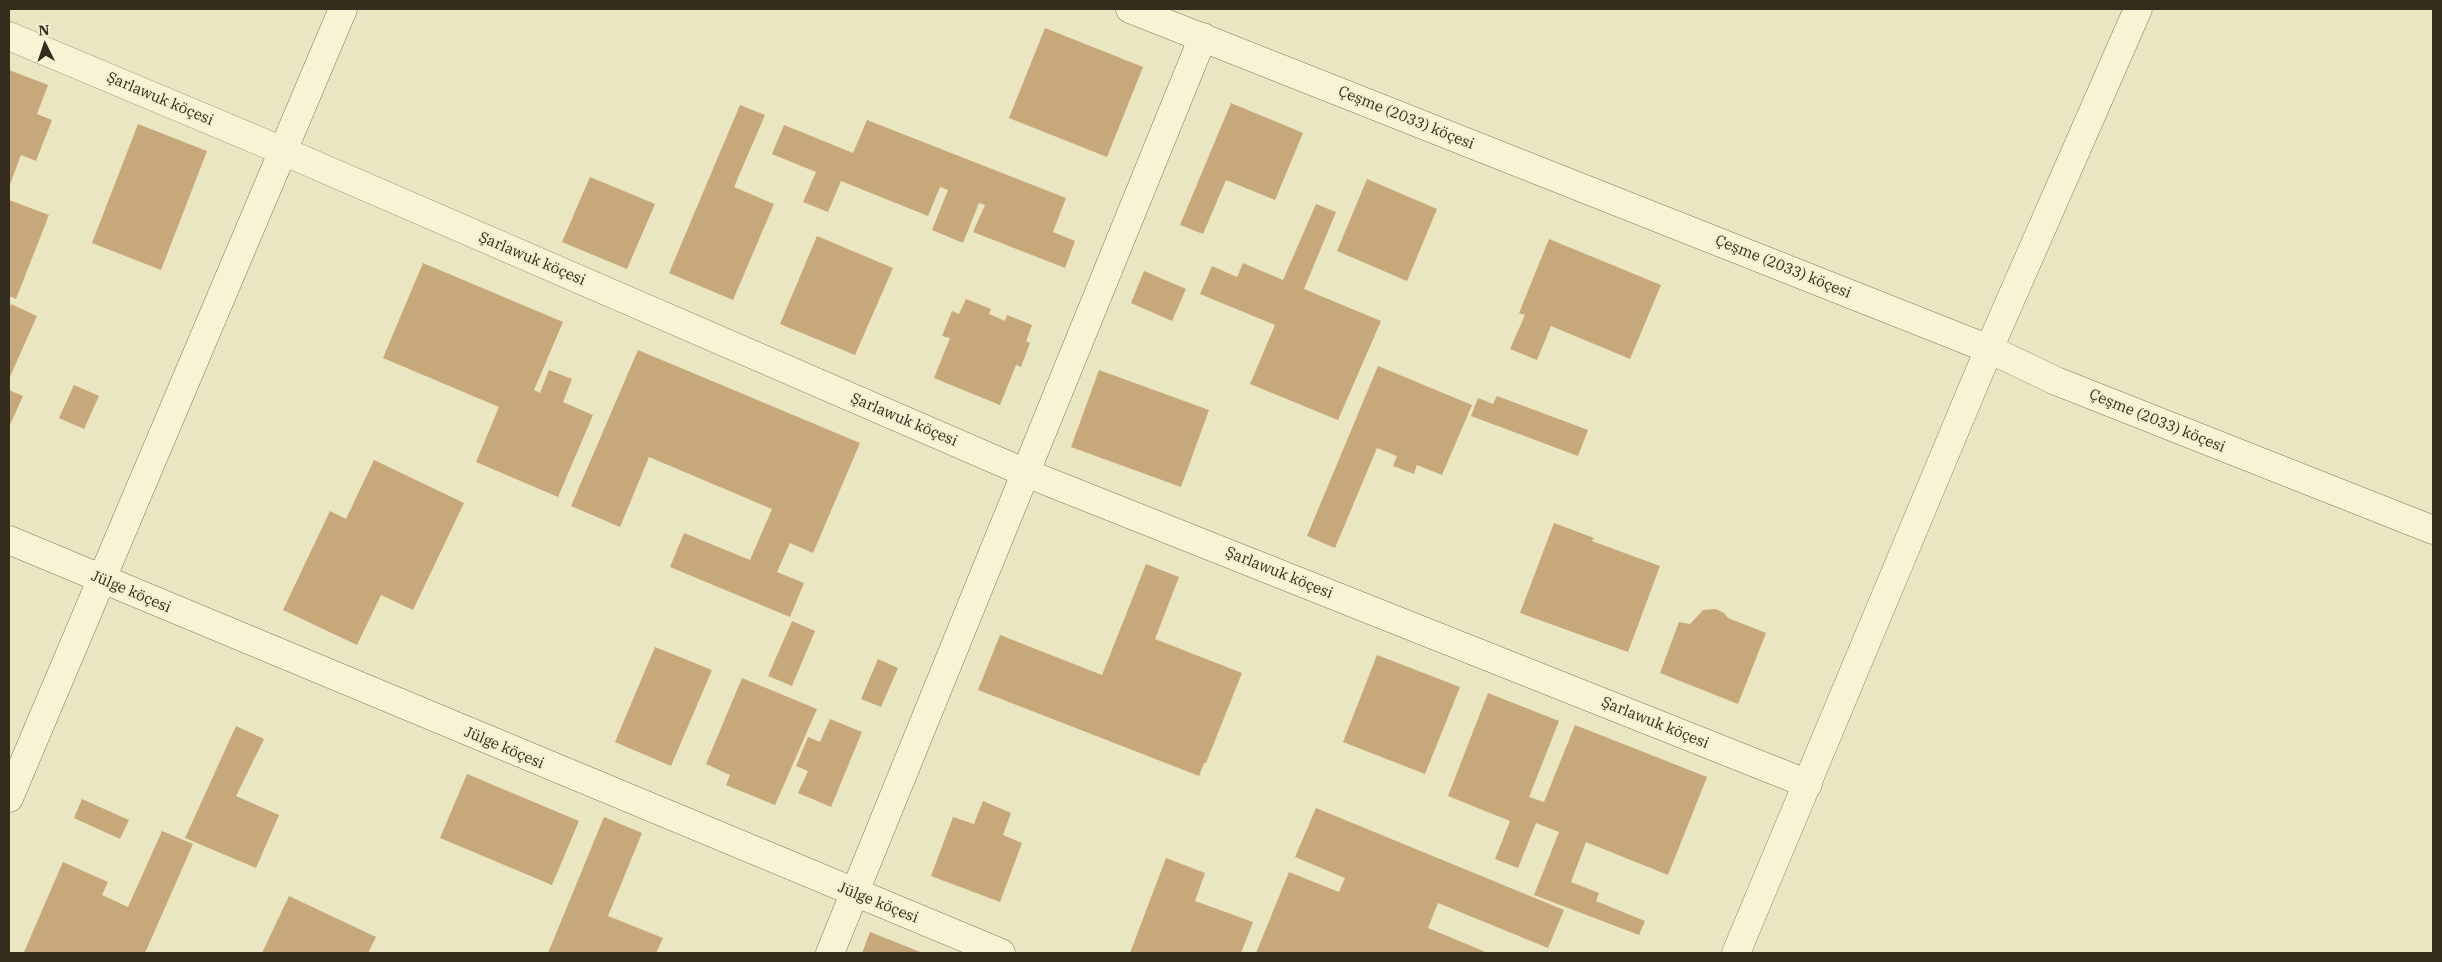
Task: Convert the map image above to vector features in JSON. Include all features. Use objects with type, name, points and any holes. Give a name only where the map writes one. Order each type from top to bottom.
[{"type":"street","points":[[9,798],[343,9]]},
{"type":"street","name":"Çeşme (2033) köçesi","points":[[1130,9],[1989,349],[2056,381],[2433,530]]},
{"type":"street","points":[[1736,953],[1989,349],[2138,9]]},
{"type":"street","name":"Şarlawuk köçesi","points":[[9,36],[283,150],[1026,472],[1808,784]]},
{"type":"street","points":[[830,953],[1203,38]]},
{"type":"street","name":"Jülge köçesi","points":[[9,540],[853,894],[1001,953]]},
{"type":"building","points":[[1045,28],[1143,67],[1107,157],[1009,118]]},
{"type":"building","points":[[9,70],[48,85],[37,114],[52,120],[36,161],[21,155],[9,187]]},
{"type":"building","points":[[1231,103],[1303,133],[1275,200],[1226,180],[1203,234],[1180,225]]},
{"type":"building","points":[[740,105],[765,115],[734,187],[774,204],[733,300],[669,273]]},
{"type":"building","points":[[867,120],[1066,198],[1053,232],[1075,241],[1065,268],[973,232],[985,205],[979,203],[963,243],[932,230],[948,190],[940,187],[928,216],[841,181],[828,212],[803,202],[816,172],[772,154],[784,125],[853,153]]},
{"type":"building","points":[[138,124],[207,151],[161,270],[92,243]]},
{"type":"building","points":[[590,177],[655,204],[627,269],[562,242]]},
{"type":"building","points":[[1367,179],[1437,209],[1407,281],[1337,251]]},
{"type":"building","points":[[9,200],[49,215],[16,299],[9,296]]},
{"type":"building","points":[[1316,204],[1336,212],[1304,289],[1381,321],[1338,420],[1250,384],[1275,325],[1200,294],[1212,266],[1237,277],[1243,263],[1283,280]]},
{"type":"building","points":[[817,236],[893,268],[855,355],[780,324]]},
{"type":"building","points":[[1549,239],[1661,285],[1630,359],[1551,326],[1537,360],[1510,349],[1525,315],[1519,313]]},
{"type":"building","points":[[423,263],[563,322],[534,390],[540,393],[549,370],[572,379],[563,402],[593,415],[558,497],[476,462],[499,407],[383,358]]},
{"type":"building","points":[[1144,271],[1186,289],[1172,321],[1131,303]]},
{"type":"building","points":[[966,299],[991,309],[989,314],[1005,321],[1007,315],[1032,325],[1026,341],[1030,343],[1021,367],[1016,365],[1000,405],[934,378],[950,338],[942,336],[952,311],[959,314]]},
{"type":"building","points":[[11,304],[37,316],[9,379],[9,310]]},
{"type":"building","points":[[638,350],[860,443],[813,553],[790,543],[777,572],[804,583],[790,617],[670,567],[684,533],[750,560],[772,509],[649,457],[620,527],[571,506]]},
{"type":"building","points":[[1378,366],[1472,405],[1442,475],[1417,465],[1414,474],[1393,466],[1397,456],[1377,448],[1335,548],[1307,536]]},
{"type":"building","points":[[1099,370],[1209,410],[1181,487],[1071,447]]},
{"type":"building","points":[[74,385],[99,396],[84,429],[59,418]]},
{"type":"building","points":[[9,390],[23,396],[9,427]]},
{"type":"building","points":[[1497,396],[1588,430],[1578,456],[1471,416],[1478,398],[1493,404]]},
{"type":"building","points":[[374,460],[464,503],[413,610],[381,595],[357,645],[283,610],[330,511],[346,519]]},
{"type":"building","points":[[1554,523],[1594,538],[1592,541],[1660,566],[1628,652],[1520,613]]},
{"type":"building","points":[[1146,564],[1179,577],[1155,639],[1242,673],[1199,776],[978,690],[1000,635],[1102,675]]},
{"type":"building","points":[[1716,609],[1724,613],[1728,618],[1766,633],[1738,704],[1660,673],[1679,622],[1690,624],[1703,610]]},
{"type":"building","points":[[792,621],[815,631],[792,686],[768,676]]},
{"type":"building","points":[[655,647],[712,670],[671,766],[615,742]]},
{"type":"building","points":[[1377,655],[1460,687],[1425,774],[1343,742]]},
{"type":"building","points":[[878,659],[898,668],[881,707],[861,699]]},
{"type":"building","points":[[742,678],[817,709],[775,805],[726,785],[730,775],[706,764]]},
{"type":"building","points":[[1488,693],[1559,721],[1529,797],[1544,802],[1575,725],[1707,777],[1668,875],[1586,842],[1571,882],[1599,893],[1596,901],[1645,921],[1639,935],[1534,895],[1559,832],[1536,823],[1518,868],[1495,859],[1510,821],[1448,796]]},
{"type":"building","points":[[830,719],[862,732],[831,807],[798,793],[808,771],[796,766],[808,737],[820,742]]},
{"type":"building","points":[[236,726],[264,739],[236,796],[279,815],[256,868],[185,838]]},
{"type":"building","points":[[467,774],[579,821],[552,885],[440,838]]},
{"type":"building","points":[[82,799],[129,820],[120,839],[74,818]]},
{"type":"building","points":[[983,801],[1011,813],[1003,835],[1022,843],[1000,902],[931,876],[953,817],[974,824]]},
{"type":"building","points":[[1316,808],[1564,910],[1548,948],[1438,903],[1428,928],[1488,953],[1256,953],[1289,872],[1339,892],[1345,878],[1295,857]]},
{"type":"building","points":[[604,817],[642,833],[608,916],[663,938],[656,953],[548,953]]},
{"type":"building","points":[[162,831],[193,844],[145,953],[24,952],[63,862],[108,882],[102,895],[128,907]]},
{"type":"building","points":[[1166,858],[1205,873],[1195,901],[1253,922],[1241,953],[1130,953]]},
{"type":"building","points":[[289,896],[376,937],[368,953],[262,953]]},
{"type":"building","points":[[870,932],[923,953],[862,953]]}]
